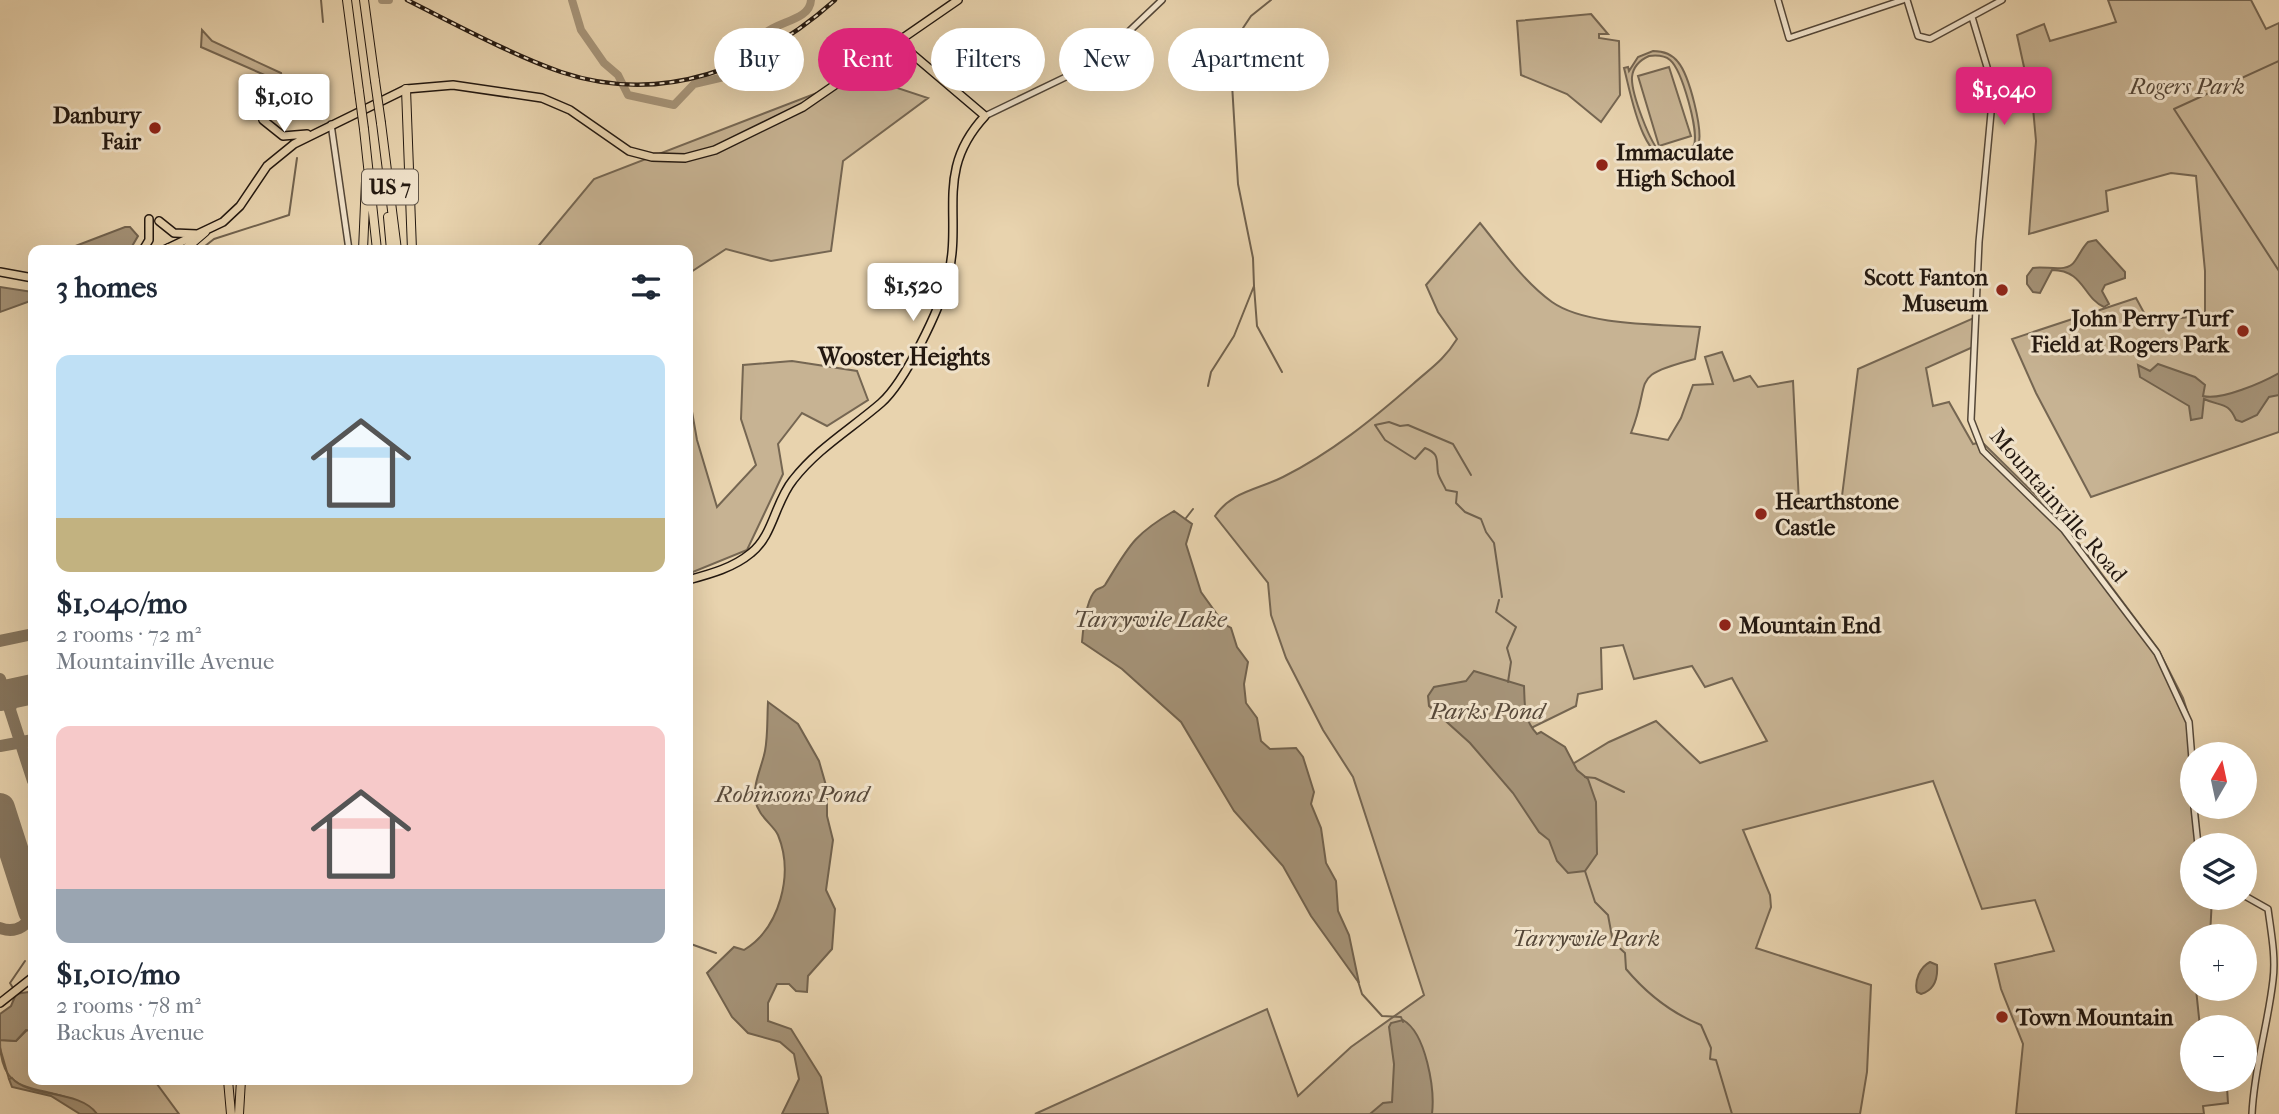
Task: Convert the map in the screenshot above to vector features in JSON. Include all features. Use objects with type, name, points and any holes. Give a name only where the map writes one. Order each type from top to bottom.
[{"type":"highway","name":"US 7","points":[[346,0],[376,245]]},
{"type":"highway","name":"US 7","points":[[364,0],[396,245]]},
{"type":"highway","points":[[406,89],[412,245]]},
{"type":"highway","points":[[381,123],[391,245]]},
{"type":"highway","points":[[363,245],[367,209],[364,129]]},
{"type":"highway","points":[[190,245],[205,232]]},
{"type":"highway","points":[[230,1085],[231,1114]]},
{"type":"highway","points":[[239,1110],[242,1085]]},
{"type":"main road","points":[[917,29],[958,0]]},
{"type":"main road","points":[[693,578],[732,565],[754,551],[763,540],[782,495],[799,472],[834,438],[880,403],[901,379],[948,276],[957,160],[966,139],[985,116],[917,58]]},
{"type":"main road","points":[[178,245],[221,224],[236,211],[272,162],[314,133],[406,89],[453,85],[542,98],[570,110],[629,151],[675,159],[715,150],[788,116],[825,91]]},
{"type":"main road","points":[[263,120],[283,136],[314,133]]},
{"type":"main road","points":[[146,245],[149,240],[149,219]]},
{"type":"main road","points":[[159,221],[179,234],[205,232]]},
{"type":"main road","points":[[0,272],[28,277]]},
{"type":"main road","points":[[0,1003],[28,981]]},
{"type":"street","points":[[985,116],[1072,74],[1121,39],[1162,0]]},
{"type":"street","points":[[1778,0],[1789,38],[1905,0],[1918,36],[1923,39],[1938,36],[2002,0]]},
{"type":"street","name":"Mountainville Road","points":[[1972,17],[1987,67],[1992,102],[1970,384],[1971,420],[1976,438],[1995,465],[2048,511],[2064,530],[2157,653],[2189,722],[2191,742]]},
{"type":"street","points":[[331,124],[348,245]]},
{"type":"street","points":[[2252,1114],[2254,1078],[2273,979],[2269,909],[2257,902]]},
{"type":"green space","name":"Rogers Park","points":[[2108,0],[2251,0],[2266,29],[2279,23],[2279,432],[2091,497],[2036,393],[2012,339],[2136,298],[2149,322],[2205,315],[2205,271],[2196,176],[2171,173],[2106,191],[2108,211],[2029,234],[2036,141],[2033,108],[2017,35],[2044,24],[2050,41],[2116,22]]},
{"type":"green space","points":[[1591,14],[1608,34],[1599,34],[1599,38],[1619,41],[1620,95],[1601,122],[1567,94],[1521,75],[1517,21]]},
{"type":"green space","points":[[202,30],[212,41],[281,73],[282,79],[276,80],[201,47]]},
{"type":"green space","points":[[1653,51],[1664,52],[1676,59],[1687,79],[1694,103],[1699,139],[1698,147],[1686,158],[1676,161],[1664,159],[1646,140],[1624,68],[1628,67],[1629,71],[1638,57]],"holes":[[[1649,56],[1663,56],[1670,60],[1680,76],[1688,101],[1694,127],[1694,145],[1680,156],[1662,154],[1642,118],[1632,77],[1638,64]]]},
{"type":"green space","points":[[1669,67],[1691,136],[1659,146],[1638,76]]},
{"type":"green space","points":[[822,91],[907,91],[928,98],[843,161],[831,251],[771,261],[726,249],[693,271],[693,245],[539,245],[594,179]]},
{"type":"green space","name":"Tarrywile Park","points":[[1480,223],[1532,285],[1566,310],[1603,320],[1700,327],[1695,359],[1659,370],[1646,382],[1631,433],[1668,440],[1681,418],[1693,385],[1713,384],[1705,357],[1722,352],[1734,381],[1750,376],[1758,387],[1793,381],[1799,503],[1820,496],[1842,496],[1858,369],[1976,317],[1973,347],[1926,368],[1933,406],[1949,402],[1973,444],[1982,442],[2062,521],[2158,649],[2183,698],[2190,720],[2191,742],[2180,742],[2180,819],[2195,819],[2198,833],[2180,833],[2180,910],[2211,910],[2211,924],[2180,924],[2180,1001],[2197,1001],[2199,1015],[2180,1015],[2180,1092],[2227,1092],[2228,1103],[2203,1106],[2204,1114],[2016,1114],[2023,1044],[2001,989],[1995,964],[2054,951],[2035,900],[1982,909],[1933,781],[1743,830],[1770,895],[1771,907],[1756,948],[1871,985],[1867,1072],[1860,1114],[1035,1114],[1267,1009],[1298,1096],[1351,1047],[1424,995],[1353,777],[1323,730],[1286,658],[1271,615],[1268,583],[1215,516],[1237,496],[1301,468],[1351,435],[1442,358],[1457,339],[1438,312],[1426,285]],"holes":[[[1623,645],[1634,679],[1692,666],[1705,687],[1732,678],[1767,741],[1700,763],[1656,721],[1609,742],[1571,765],[1529,729],[1576,706],[1578,694],[1602,689],[1601,648]]]},
{"type":"green space","points":[[792,361],[857,371],[868,400],[827,426],[802,413],[778,444],[783,474],[747,550],[693,572],[693,417],[717,507],[756,465],[741,419],[743,365]]},
{"type":"green space","points":[[28,1030],[28,1085],[158,1085],[179,1114],[97,1114],[74,1100],[21,1085],[12,1079],[1,1058],[0,1040],[16,1041]]},
{"type":"water","points":[[125,227],[130,227],[138,236],[133,245],[78,245]]},
{"type":"water","points":[[2096,240],[2125,272],[2125,278],[2105,285],[2102,291],[2109,304],[2104,307],[2097,303],[2077,279],[2063,271],[2052,270],[2040,293],[2033,292],[2027,284],[2027,276],[2033,268],[2067,267],[2075,261],[2088,242]]},
{"type":"water","points":[[0,287],[28,291],[28,302],[0,312]]},
{"type":"water","points":[[2158,364],[2195,377],[2205,385],[2203,396],[2211,397],[2242,390],[2279,373],[2279,395],[2269,397],[2257,415],[2242,422],[2236,420],[2227,407],[2204,399],[2202,418],[2191,420],[2189,406],[2140,377],[2138,365],[2150,371]]},
{"type":"water","name":"Tarrywile Lake","points":[[1174,511],[1192,524],[1186,544],[1201,592],[1224,624],[1231,628],[1237,647],[1248,662],[1244,684],[1246,703],[1257,718],[1261,741],[1270,749],[1296,748],[1303,757],[1314,792],[1311,804],[1321,828],[1326,863],[1336,881],[1338,911],[1349,935],[1359,983],[1311,916],[1283,866],[1234,811],[1181,722],[1122,669],[1082,642],[1086,615],[1093,594],[1105,585],[1133,542],[1149,527]]},
{"type":"water","name":"Parks Pond","points":[[1474,671],[1524,686],[1526,712],[1532,728],[1537,734],[1541,732],[1565,747],[1577,770],[1588,779],[1596,802],[1597,854],[1585,871],[1568,873],[1557,861],[1549,840],[1539,832],[1513,793],[1470,743],[1429,706],[1428,696],[1434,687],[1466,681]]},
{"type":"water","name":"Robinsons Pond","points":[[768,702],[798,724],[819,761],[827,789],[827,816],[833,840],[826,890],[835,909],[832,949],[808,976],[807,992],[796,991],[789,984],[777,984],[768,1003],[768,1021],[791,1029],[821,1077],[828,1114],[782,1114],[799,1079],[794,1054],[780,1042],[748,1033],[732,1017],[707,973],[734,947],[744,950],[767,928],[775,914],[784,883],[783,850],[778,835],[759,811],[755,799],[756,781],[766,745]]},
{"type":"water","points":[[1930,962],[1937,965],[1936,979],[1930,990],[1921,994],[1917,992],[1917,979],[1923,967]]},
{"type":"water","points":[[28,992],[28,1030],[16,1041],[0,1040],[0,1014],[11,1006],[16,994]]},
{"type":"water","points":[[1403,1020],[1418,1037],[1423,1049],[1432,1091],[1432,1114],[1370,1114],[1383,1103],[1392,1102],[1394,1064],[1389,1027],[1391,1023]]},
{"type":"water","points":[[12,1078],[30,1089],[79,1101],[97,1114],[80,1114],[51,1096],[12,1087],[9,1079]]},
{"type":"waterway","points":[[321,0],[323,22]]},
{"type":"waterway","points":[[382,0],[389,0]]},
{"type":"waterway","points":[[572,0],[581,30],[604,63],[618,75],[628,95],[674,105],[694,84],[724,77],[752,64],[759,57],[763,35],[799,17],[809,7],[811,0]]},
{"type":"waterway","points":[[1208,386],[1211,372],[1234,336],[1254,286],[1253,258],[1238,184],[1232,84],[1243,28],[1251,16],[1271,0]]},
{"type":"waterway","points":[[2279,61],[2174,109],[2279,271]]},
{"type":"waterway","points":[[206,245],[214,239],[289,215],[297,158]]},
{"type":"waterway","points":[[1254,286],[1257,326],[1282,372]]},
{"type":"waterway","points":[[1471,475],[1453,444],[1408,425],[1400,426],[1389,422],[1375,425],[1385,440],[1415,459],[1425,448],[1435,455],[1439,475],[1446,490],[1457,492],[1456,503],[1465,512],[1481,519],[1494,543],[1502,597]]},
{"type":"waterway","points":[[1186,518],[1193,509]]},
{"type":"waterway","points":[[1499,600],[1496,612],[1516,627],[1507,648],[1511,662],[1508,682]]},
{"type":"waterway","points":[[1585,777],[1595,778],[1624,792]]},
{"type":"waterway","points":[[1585,871],[1595,902],[1608,915],[1613,942],[1625,953],[1626,969],[1660,1002],[1701,1025],[1711,1048],[1710,1059],[1716,1060],[1732,1114]]},
{"type":"waterway","points":[[693,945],[716,953]]},
{"type":"waterway","points":[[13,988],[10,983],[25,961]]},
{"type":"waterway","points":[[1358,981],[1362,994],[1382,1016],[1401,1017],[1403,1022]]},
{"type":"waterway","points":[[0,1048],[9,1079]]},
{"type":"taxiway","points":[[0,641],[28,635]]},
{"type":"taxiway","points":[[0,679],[28,766]]},
{"type":"taxiway","points":[[2,685],[18,692],[12,700],[10,710]]},
{"type":"taxiway","points":[[0,746],[28,741]]},
{"type":"taxiway","points":[[0,928],[17,929],[28,920]]},
{"type":"runway","points":[[0,696],[28,690]]},
{"type":"runway","points":[[0,808],[28,895]]},
{"type":"railway","points":[[407,0],[502,47],[561,72],[599,81],[636,85],[672,82],[742,62],[806,24],[835,0]]},
{"type":"place","name":"Danbury Fair","points":[[155,128]]},
{"type":"place","name":"Immaculate High School","points":[[1602,165]]},
{"type":"place","name":"Scott Fanton Museum","points":[[2002,290]]},
{"type":"place","name":"John Perry Turf Field at Rogers Park","points":[[2243,331]]},
{"type":"place","name":"Hearthstone Castle","points":[[1761,514]]},
{"type":"place","name":"Mountain End","points":[[1725,625]]},
{"type":"place","name":"Town Mountain","points":[[2002,1017]]},
{"type":"district","name":"Wooster Heights","points":[[904,357]]}]
